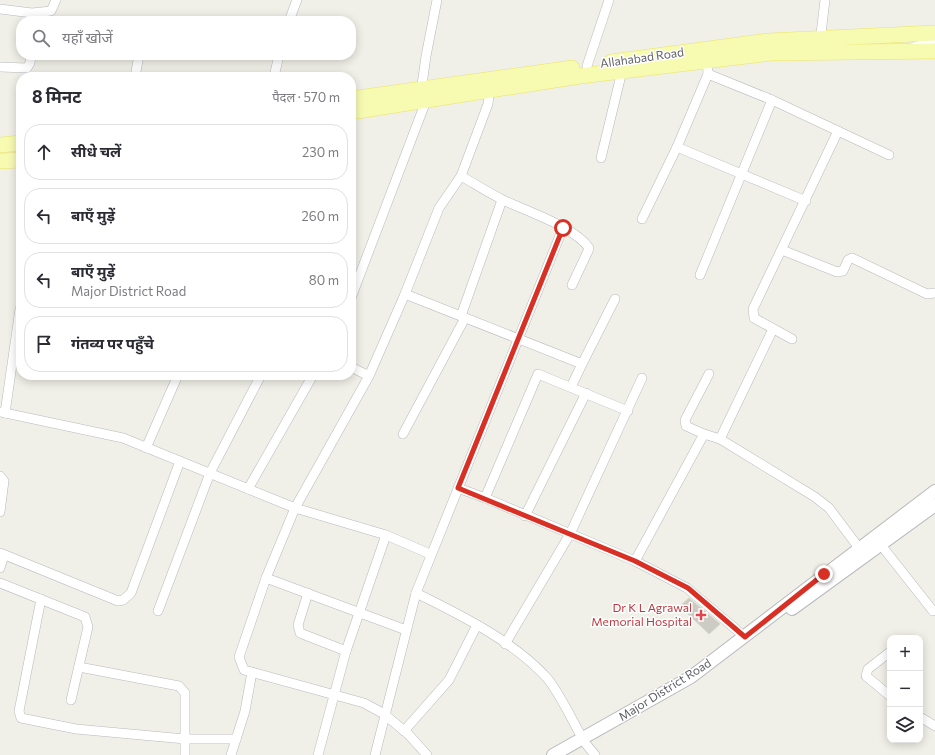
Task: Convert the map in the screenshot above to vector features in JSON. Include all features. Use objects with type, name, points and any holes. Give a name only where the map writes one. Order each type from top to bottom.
[{"type":"main road","name":"Allahabad Road","points":[[356,99],[423,97],[587,66],[707,61],[768,40],[820,45],[890,35],[935,33]]},
{"type":"main road","points":[[820,45],[895,52],[935,51]]},
{"type":"main road","points":[[490,85],[707,61]]},
{"type":"main road","points":[[356,111],[423,97]]},
{"type":"main road","points":[[0,145],[16,143]]},
{"type":"main road","points":[[0,161],[16,160]]},
{"type":"street","points":[[35,16],[51,11],[56,0]]},
{"type":"street","points":[[291,16],[297,0]]},
{"type":"street","points":[[356,284],[423,97],[426,56],[437,0]]},
{"type":"street","points":[[587,66],[610,0]]},
{"type":"street","points":[[820,45],[825,0]]},
{"type":"street","points":[[0,9],[28,16]]},
{"type":"street","points":[[890,35],[935,41]]},
{"type":"street","points":[[895,52],[935,41]]},
{"type":"street","points":[[0,66],[27,68],[30,60]]},
{"type":"street","points":[[136,72],[138,60]]},
{"type":"street","points":[[275,72],[278,60]]},
{"type":"street","points":[[642,219],[677,147],[707,61],[772,100],[889,155]]},
{"type":"street","points":[[601,158],[622,71]]},
{"type":"street","points":[[427,755],[404,731],[384,714],[364,703],[244,670],[239,657],[266,578],[295,508],[368,376],[405,294],[439,208],[461,176],[488,104],[490,85]]},
{"type":"street","points":[[700,275],[772,100]]},
{"type":"street","points":[[792,339],[754,318],[752,314],[838,131]]},
{"type":"street","points":[[677,147],[806,201]]},
{"type":"street","points":[[461,176],[502,200],[563,228],[586,244],[589,248],[572,286]]},
{"type":"street","points":[[403,434],[463,317],[502,200]]},
{"type":"street","points":[[375,755],[384,714],[416,593],[430,554],[563,228]]},
{"type":"street","points":[[782,250],[837,272],[843,271],[848,260],[852,258],[927,294],[935,293]]},
{"type":"street","points":[[405,294],[582,364]]},
{"type":"street","points":[[572,387],[615,299]]},
{"type":"street","points":[[720,439],[773,329]]},
{"type":"street","points":[[16,332],[2,412],[123,438],[295,508],[386,536],[430,554]]},
{"type":"street","points":[[356,370],[368,376]]},
{"type":"street","points":[[485,498],[538,374],[628,411]]},
{"type":"street","points":[[709,374],[685,420],[686,426],[720,439],[815,496],[828,508],[859,548]]},
{"type":"street","points":[[505,644],[570,534],[642,378]]},
{"type":"street","points":[[146,448],[176,380]]},
{"type":"street","points":[[158,610],[210,473],[258,380]]},
{"type":"street","points":[[248,489],[310,380]]},
{"type":"street","points":[[525,516],[586,393]]},
{"type":"street","points":[[635,561],[704,434]]},
{"type":"street","points":[[0,568],[2,554],[118,601],[123,600],[131,593],[180,461]]},
{"type":"street","points":[[0,476],[4,481],[0,512]]},
{"type":"street","points":[[458,488],[635,561],[688,588],[745,637]]},
{"type":"street","name":"Major District Road","points":[[585,741],[691,677],[935,491]]},
{"type":"street","points":[[553,755],[585,741],[701,675],[935,505]]},
{"type":"street","points":[[318,755],[346,651],[386,536]]},
{"type":"street","points":[[881,545],[933,610]]},
{"type":"street","points":[[266,578],[406,630]]},
{"type":"street","points":[[0,582],[85,617],[88,621],[88,627],[71,700]]},
{"type":"street","points":[[308,593],[298,625],[300,634],[346,651]]},
{"type":"street","points":[[416,593],[468,618],[528,659],[548,679],[595,755]]},
{"type":"street","points":[[41,599],[19,711],[21,718],[76,729],[185,739],[236,739]]},
{"type":"street","points":[[404,731],[449,680],[478,625]]},
{"type":"street","points":[[887,654],[868,669],[866,676],[887,694]]},
{"type":"street","points":[[79,667],[179,686],[185,693],[185,755]]},
{"type":"street","points":[[231,755],[245,711],[252,672]]},
{"type":"street","points":[[923,718],[935,726]]},
{"type":"street","points":[[566,755],[585,741]]},
{"type":"building","points":[[689,598],[720,624],[709,634],[680,606]]},
{"type":"place","name":"Dr K L Agrawal Memorial Hospital","points":[[701,615]]},
{"type":"route","points":[[563,228],[458,488],[635,561],[688,588],[745,637],[824,574]]}]
